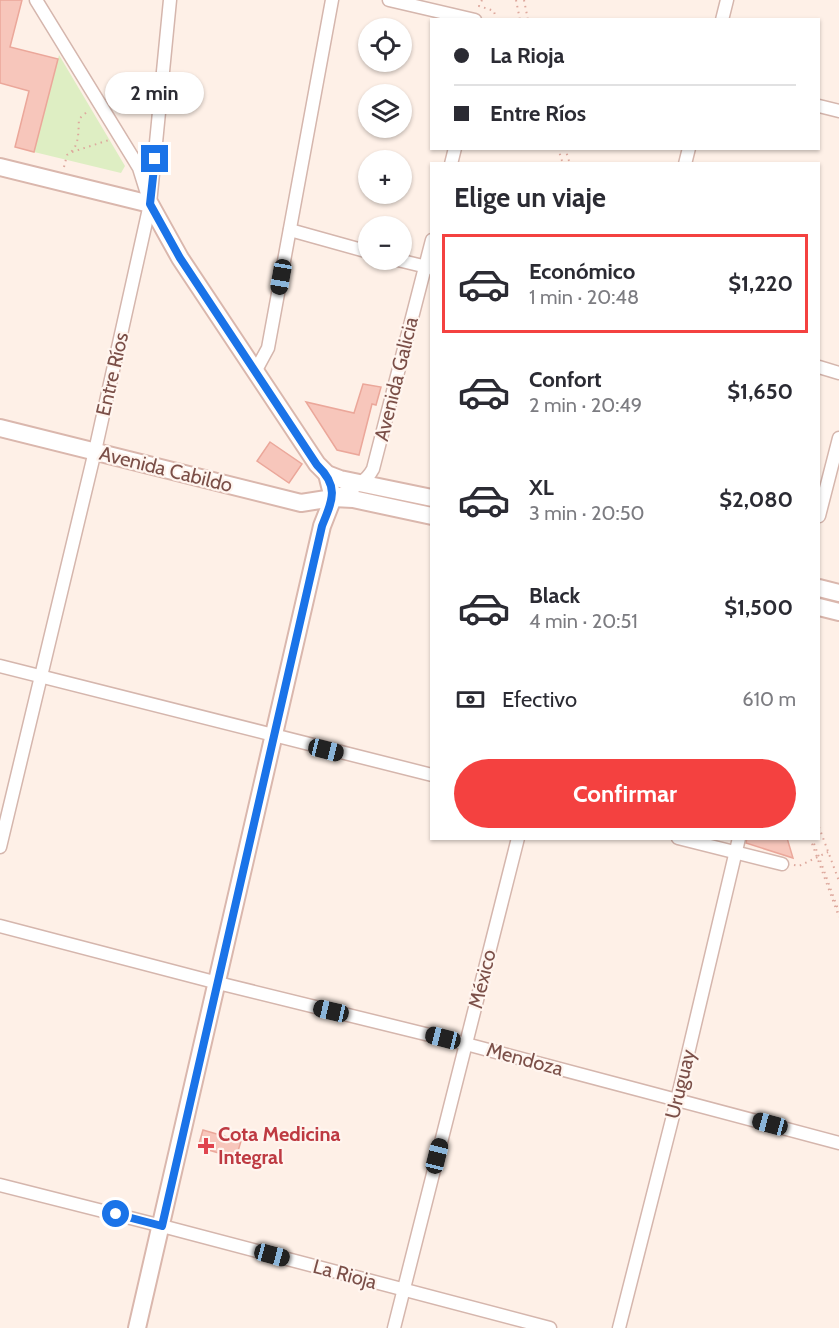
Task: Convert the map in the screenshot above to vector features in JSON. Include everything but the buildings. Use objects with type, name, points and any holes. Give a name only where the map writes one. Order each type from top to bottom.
[{"type":"main road","points":[[0,166],[150,204],[180,258],[317,465],[327,474],[360,484],[430,498]]},
{"type":"main road","name":"Avenida Cabildo","points":[[0,428],[301,503],[333,498],[367,501],[430,516]]},
{"type":"main road","points":[[137,1328],[322,526],[333,498],[327,474]]},
{"type":"main road","points":[[820,588],[839,593]]},
{"type":"main road","points":[[820,607],[839,612]]},
{"type":"street","points":[[36,0],[139,168],[150,204]]},
{"type":"street","name":"Entre Ríos","points":[[0,847],[95,451],[150,204],[170,0]]},
{"type":"street","points":[[255,372],[268,348],[332,0]]},
{"type":"street","points":[[389,0],[466,18]]},
{"type":"street","points":[[722,18],[727,0]]},
{"type":"street","points":[[820,106],[839,111]]},
{"type":"street","points":[[290,230],[358,249]]},
{"type":"street","points":[[412,264],[429,268]]},
{"type":"street","name":"Avenida Galicia","points":[[360,484],[368,478],[373,469],[429,268]]},
{"type":"street","points":[[820,367],[839,373]]},
{"type":"street","points":[[820,512],[839,438]]},
{"type":"street","points":[[333,498],[360,484]]},
{"type":"street","points":[[0,666],[430,775]]},
{"type":"street","name":"México","points":[[394,1328],[517,840]]},
{"type":"street","points":[[685,840],[782,864]]},
{"type":"street","name":"Uruguay","points":[[619,1328],[739,840]]},
{"type":"street","name":"Mendoza","points":[[0,926],[466,1044],[839,1143]]},
{"type":"street","name":"La Rioja","points":[[0,1185],[550,1328]]},
{"type":"path","points":[[482,0],[479,6],[494,11],[496,18]]},
{"type":"path","points":[[516,0],[520,18]]},
{"type":"path","points":[[524,0],[528,18]]},
{"type":"path","points":[[72,152],[77,143],[79,119],[98,103]]},
{"type":"path","points":[[61,182],[67,155],[120,137]]},
{"type":"path","points":[[820,830],[839,881]]},
{"type":"path","points":[[812,840],[839,917]]},
{"type":"path","points":[[812,840],[839,912]]},
{"type":"path","points":[[782,864],[799,866],[828,852]]},
{"type":"green space","points":[[59,55],[125,166],[121,173],[34,152]]},
{"type":"place","name":"Cota Medicina Integral","points":[[206,1146]]},
{"type":"route","points":[[116,1214],[162,1226],[322,526],[333,498],[327,474],[317,465],[180,258],[150,204],[155,159]]}]
